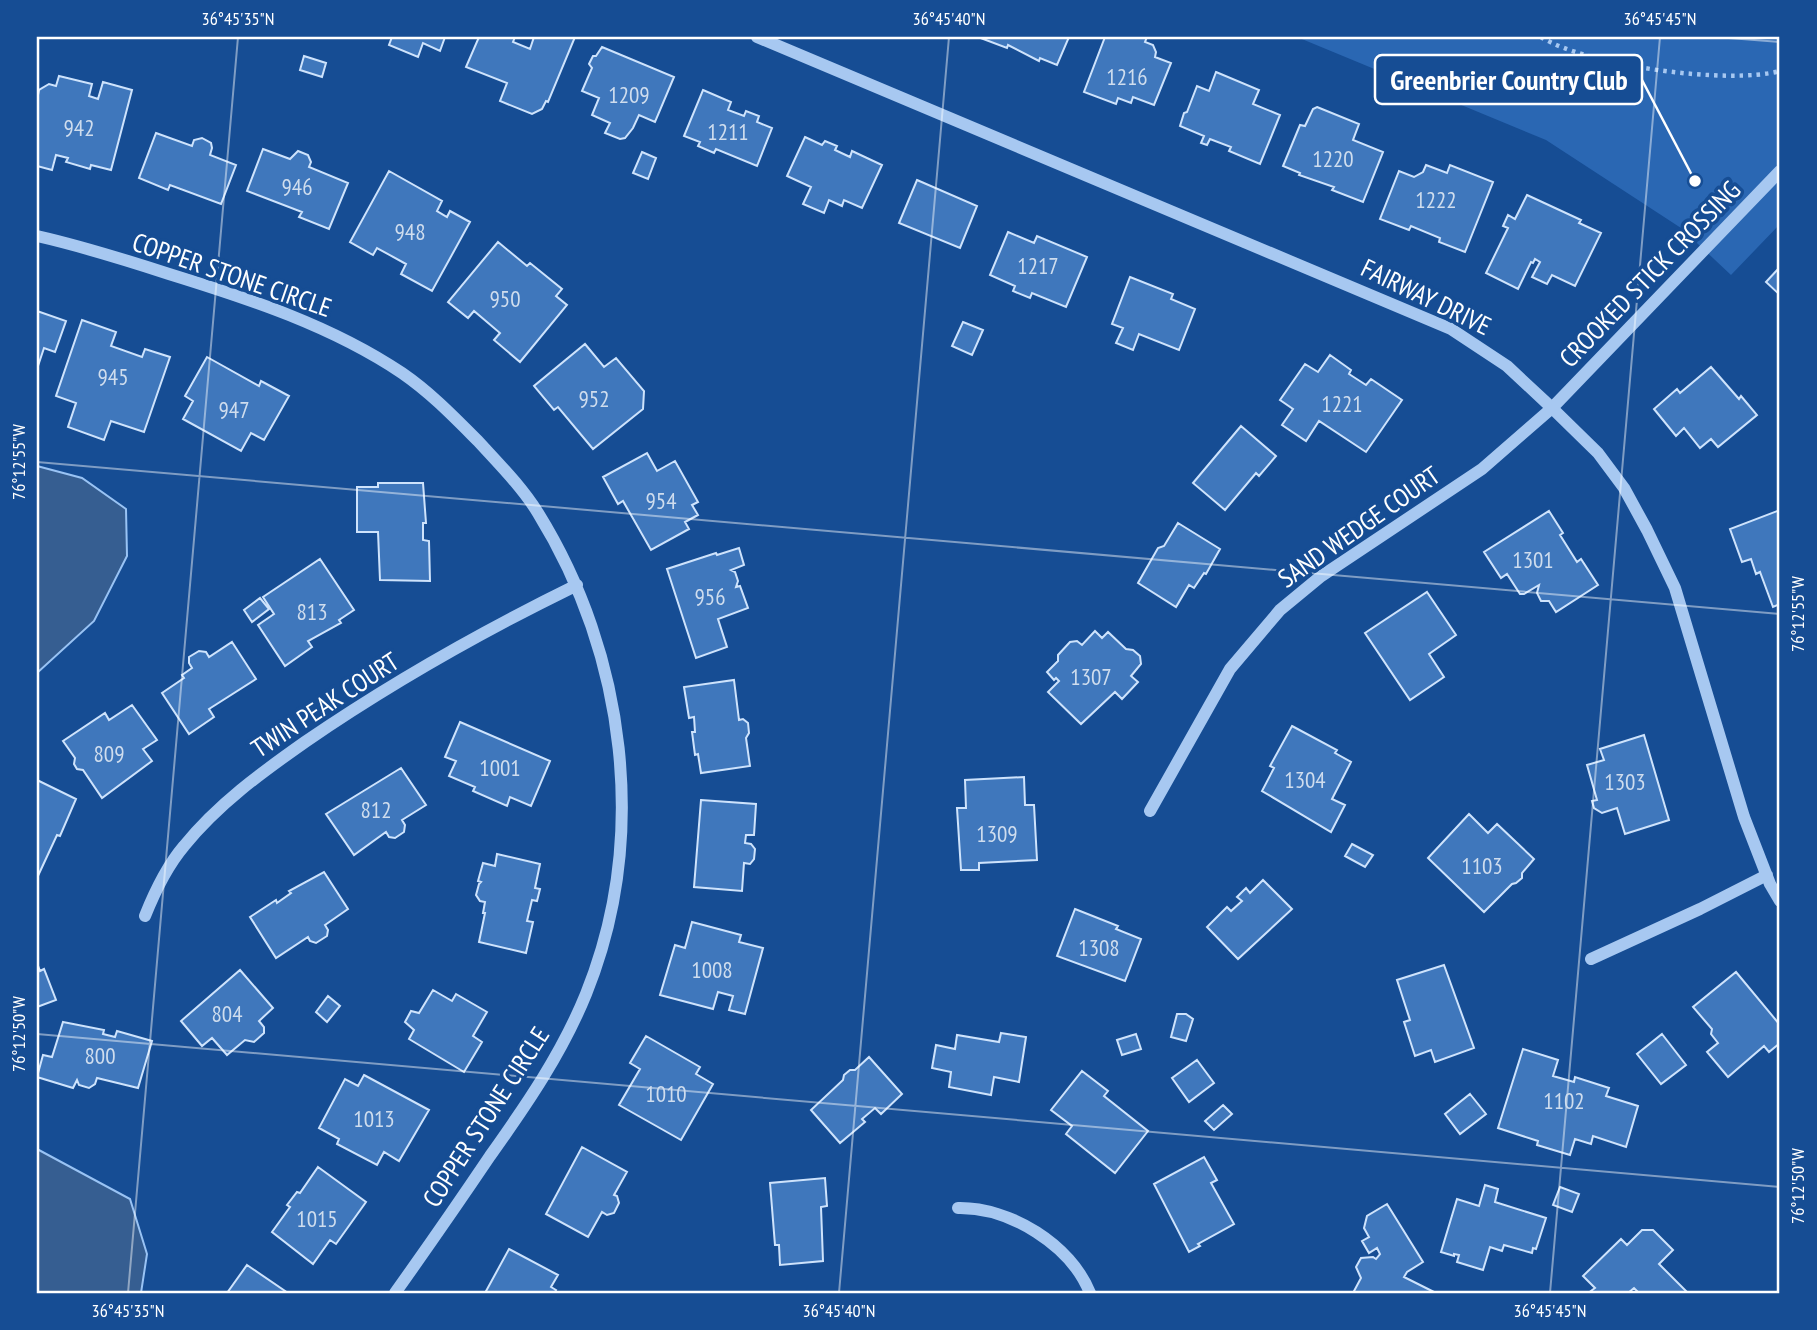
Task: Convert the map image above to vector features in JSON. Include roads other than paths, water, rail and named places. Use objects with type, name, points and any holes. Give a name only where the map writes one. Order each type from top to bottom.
[{"type":"street","name":"FAIRWAY DRIVE","points":[[757,37],[1451,329],[1507,366],[1598,453],[1624,488],[1647,530],[1675,588],[1744,817],[1766,875],[1780,901]]},
{"type":"street","name":"CROOKED STICK CROSSING","points":[[1552,408],[1780,171]]},
{"type":"street","name":"COPPER STONE CIRCLE","points":[[37,236],[143,266],[281,311],[344,339],[403,374],[443,405],[505,470],[537,511],[577,585],[590,620],[611,697],[622,770],[617,884],[606,936],[587,992],[567,1038],[544,1080],[395,1293]]},
{"type":"street","name":"SAND WEDGE COURT","points":[[1150,811],[1230,669],[1280,610],[1320,576],[1482,469],[1552,408]]},
{"type":"street","name":"TWIN PEAK COURT","points":[[145,916],[184,845],[215,811],[267,769],[358,705],[516,615],[577,585]]},
{"type":"street","points":[[1591,959],[1766,875]]},
{"type":"street","points":[[958,1208],[988,1211],[1014,1220],[1045,1238],[1072,1263],[1090,1293]]},
{"type":"place","name":"Greenbrier Country Club","points":[[1695,181]]}]
